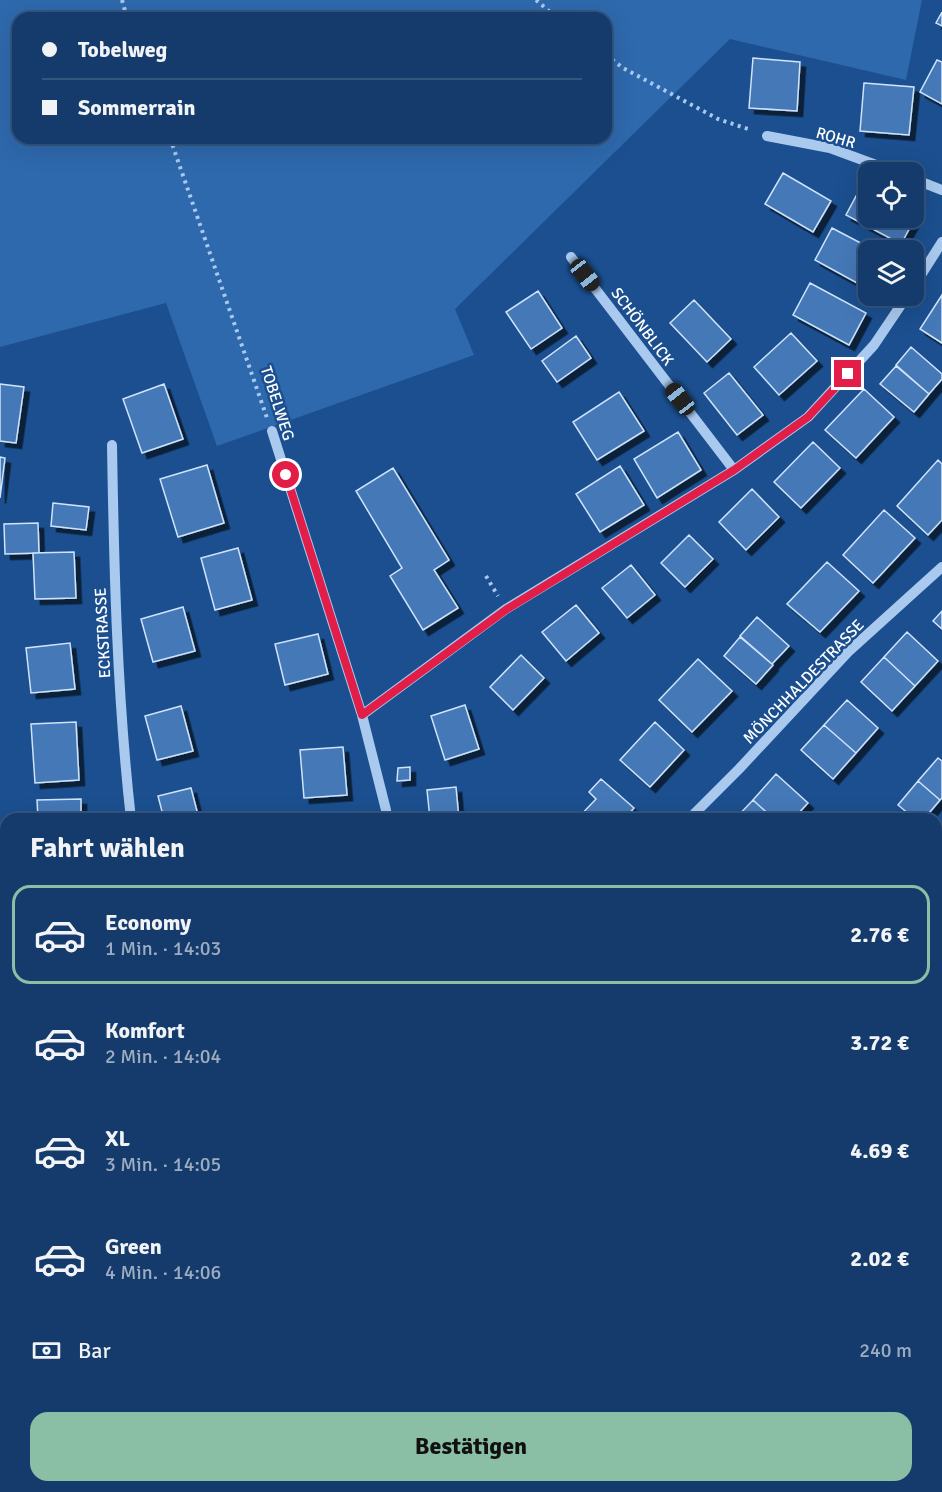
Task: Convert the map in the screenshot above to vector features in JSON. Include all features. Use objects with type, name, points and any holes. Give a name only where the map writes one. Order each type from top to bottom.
[{"type":"street","name":"ROHR","points":[[767,136],[830,148],[868,162]]},
{"type":"street","points":[[924,183],[942,190]]},
{"type":"street","points":[[924,270],[942,242]]},
{"type":"street","name":"SCHÖNBLICK","points":[[571,257],[734,470]]},
{"type":"street","points":[[362,715],[507,609],[734,470],[808,417],[874,345],[900,306]]},
{"type":"street","name":"TOBELWEG","points":[[272,430],[362,715],[386,813]]},
{"type":"street","name":"ECKSTRASSE","points":[[112,445],[116,630],[130,813]]},
{"type":"street","name":"MÖNCHHALDESTRASSE","points":[[695,813],[848,652],[942,567]]},
{"type":"path","points":[[536,0],[550,12]]},
{"type":"path","points":[[612,60],[623,68],[718,119],[767,136]]},
{"type":"path","name":"TOBELWEG","points":[[172,144],[272,430]]},
{"type":"shaded area","points":[[0,0],[922,0],[906,80],[730,39],[455,309],[474,355],[217,446],[166,303],[0,347]]},
{"type":"building","points":[[942,12],[942,26],[936,23]]},
{"type":"building","points":[[753,58],[800,62],[797,111],[749,108]]},
{"type":"building","points":[[937,60],[942,62],[942,104],[920,92]]},
{"type":"building","points":[[864,83],[914,87],[909,135],[860,131]]},
{"type":"building","points":[[783,173],[831,201],[813,232],[765,204]]},
{"type":"building","points":[[858,192],[858,221],[846,215]]},
{"type":"building","points":[[832,228],[858,242],[858,284],[815,260]]},
{"type":"building","points":[[871,228],[910,228],[903,240],[893,240]]},
{"type":"building","points":[[810,283],[866,313],[849,345],[793,315]]},
{"type":"building","points":[[538,291],[562,328],[531,349],[506,312]]},
{"type":"building","points":[[942,295],[942,343],[920,329]]},
{"type":"building","points":[[694,300],[731,339],[707,362],[670,323]]},
{"type":"building","points":[[791,333],[817,361],[779,395],[754,367]]},
{"type":"building","points":[[576,336],[591,358],[557,382],[542,361]]},
{"type":"building","points":[[911,347],[942,374],[942,379],[929,394],[896,365]]},
{"type":"building","points":[[896,366],[929,394],[914,412],[880,384]]},
{"type":"building","points":[[729,373],[763,415],[737,435],[704,393]]},
{"type":"building","points":[[0,384],[24,387],[16,443],[0,441]]},
{"type":"building","points":[[164,384],[183,439],[142,453],[123,399]]},
{"type":"building","points":[[864,389],[894,417],[856,458],[825,430]]},
{"type":"building","points":[[619,392],[644,431],[597,460],[573,422]]},
{"type":"building","points":[[678,432],[701,470],[657,498],[634,459]]},
{"type":"building","points":[[813,442],[840,468],[801,508],[774,482]]},
{"type":"building","points":[[0,457],[5,458],[0,498]]},
{"type":"building","points":[[938,460],[942,464],[942,520],[928,535],[897,506]]},
{"type":"building","points":[[207,465],[224,523],[178,537],[160,479]]},
{"type":"building","points":[[620,466],[644,505],[600,532],[576,494]]},
{"type":"building","points":[[393,468],[449,560],[434,570],[458,608],[423,630],[390,576],[402,568],[356,491]]},
{"type":"building","points":[[752,489],[779,517],[746,550],[719,522]]},
{"type":"building","points":[[53,503],[89,507],[86,530],[51,526]]},
{"type":"building","points":[[884,510],[915,538],[873,583],[843,555]]},
{"type":"building","points":[[38,523],[39,553],[5,554],[4,524]]},
{"type":"building","points":[[689,535],[713,559],[685,587],[661,563]]},
{"type":"building","points":[[238,548],[252,600],[215,610],[201,558]]},
{"type":"building","points":[[74,552],[76,598],[35,599],[33,553]]},
{"type":"building","points":[[827,562],[859,591],[820,632],[787,604]]},
{"type":"building","points":[[631,565],[655,595],[627,618],[602,588]]},
{"type":"building","points":[[576,605],[599,633],[566,661],[542,632]]},
{"type":"building","points":[[183,607],[195,651],[153,662],[141,619]]},
{"type":"building","points":[[942,611],[942,629],[933,621]]},
{"type":"building","points":[[757,617],[789,646],[772,664],[740,636]]},
{"type":"building","points":[[907,632],[938,661],[915,686],[884,657]]},
{"type":"building","points":[[318,634],[328,674],[285,685],[275,644]]},
{"type":"building","points":[[740,637],[773,665],[756,684],[724,656]]},
{"type":"building","points":[[70,643],[75,689],[31,693],[26,648]]},
{"type":"building","points":[[521,655],[544,678],[513,710],[490,687]]},
{"type":"building","points":[[884,657],[915,686],[892,711],[861,682]]},
{"type":"building","points":[[698,659],[732,691],[692,732],[659,700]]},
{"type":"building","points":[[847,700],[878,728],[856,753],[824,725]]},
{"type":"building","points":[[465,705],[479,749],[445,760],[431,716]]},
{"type":"building","points":[[181,706],[193,751],[157,760],[145,716]]},
{"type":"building","points":[[76,722],[79,780],[35,783],[31,724]]},
{"type":"building","points":[[655,722],[684,750],[650,787],[620,760]]},
{"type":"building","points":[[824,725],[856,753],[833,779],[801,750]]},
{"type":"building","points":[[343,747],[347,795],[304,798],[300,750]]},
{"type":"building","points":[[938,758],[942,761],[942,798],[940,800],[918,781]]},
{"type":"building","points":[[410,767],[410,780],[397,781],[398,768]]},
{"type":"building","points":[[776,774],[808,803],[799,813],[767,813],[753,800]]},
{"type":"building","points":[[601,779],[634,808],[629,813],[583,813],[596,799],[589,792]]},
{"type":"building","points":[[918,781],[940,800],[929,813],[908,813],[898,805]]},
{"type":"building","points":[[456,787],[458,813],[429,813],[427,790]]},
{"type":"building","points":[[191,788],[197,813],[162,813],[158,796]]},
{"type":"building","points":[[81,799],[81,813],[38,813],[37,800]]},
{"type":"building","points":[[753,800],[767,813],[741,813]]},
{"type":"route","points":[[286,475],[362,715],[507,609],[734,470],[808,417],[848,374]]}]
